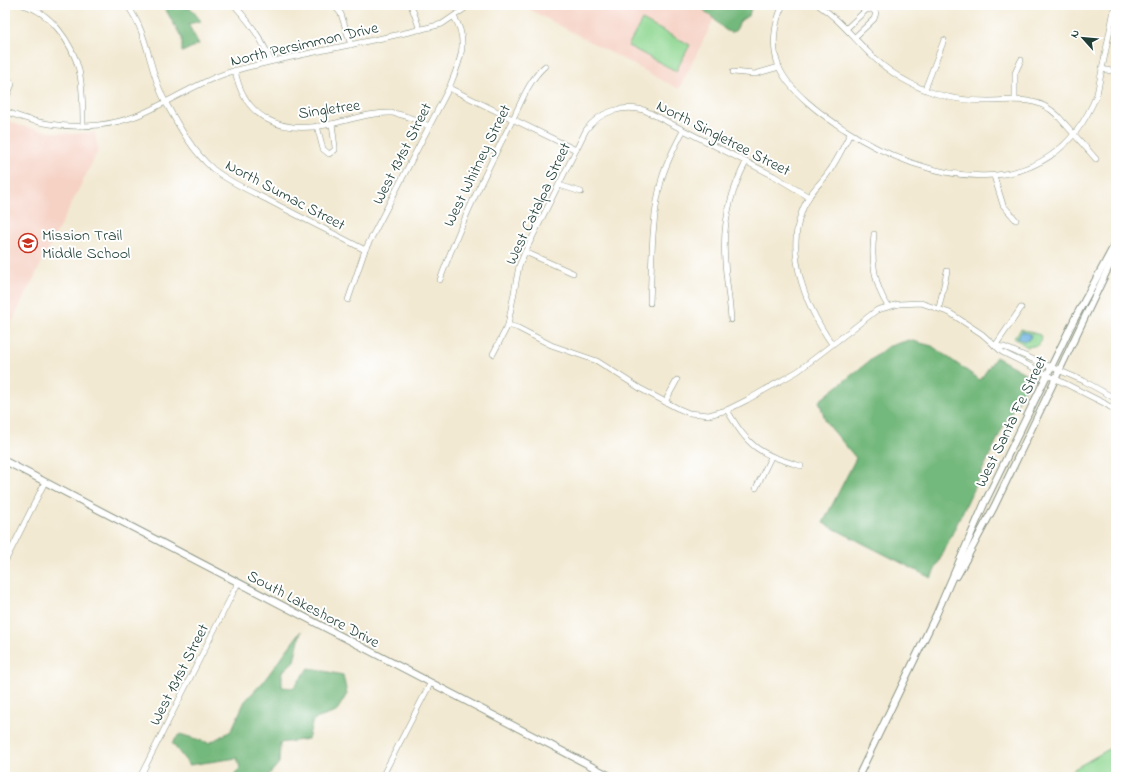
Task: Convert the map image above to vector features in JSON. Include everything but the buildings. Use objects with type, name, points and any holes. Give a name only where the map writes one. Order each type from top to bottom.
[{"type":"street","points":[[23,5],[35,9],[49,20],[70,48],[79,72],[83,126]]},
{"type":"street","name":"North Sumac Street","points":[[127,5],[138,21],[145,37],[154,75],[165,102],[193,147],[213,169],[237,184],[365,250]]},
{"type":"street","points":[[234,5],[252,25],[271,61]]},
{"type":"street","points":[[334,5],[341,14],[351,45]]},
{"type":"street","points":[[411,5],[420,30]]},
{"type":"street","name":"North Persimmon Drive","points":[[5,111],[39,122],[83,126],[124,120],[165,102],[196,85],[235,70],[442,24],[470,5]]},
{"type":"street","points":[[783,5],[775,30],[775,45],[779,67],[800,94],[827,118],[850,134],[896,157],[932,169],[970,176],[994,176],[1022,171],[1041,162],[1061,148],[1075,134],[1092,108],[1097,94],[1115,5]]},
{"type":"street","points":[[818,5],[846,28],[870,53],[894,74],[937,94],[964,100],[1026,99],[1044,105],[1057,115],[1096,159]]},
{"type":"street","points":[[846,28],[866,10],[872,9],[876,13],[874,19],[854,37]]},
{"type":"street","name":"West 131st Street","points":[[348,300],[365,250],[449,88],[461,61],[464,39],[454,17]]},
{"type":"street","points":[[925,89],[944,40]]},
{"type":"street","points":[[1015,99],[1015,74],[1021,60]]},
{"type":"street","name":"West Whitney Street","points":[[440,280],[459,228],[477,190],[531,82],[546,66]]},
{"type":"street","points":[[733,72],[755,74],[779,67]]},
{"type":"street","points":[[1102,69],[1116,72]]},
{"type":"street","name":"Singletree","points":[[235,70],[246,99],[254,110],[259,115],[281,125],[297,127],[317,126],[373,115],[392,113],[402,115],[429,126]]},
{"type":"street","points":[[5,79],[9,80],[12,84],[5,101]]},
{"type":"street","points":[[449,88],[514,118],[576,150]]},
{"type":"street","name":"North Singletree Street","points":[[625,108],[644,110],[809,196]]},
{"type":"street","name":"West Catalpa Street","points":[[493,354],[508,325],[518,266],[586,130],[596,118],[625,108]]},
{"type":"street","points":[[317,126],[323,149],[329,154],[333,152],[335,147],[332,124]]},
{"type":"street","points":[[650,303],[653,237],[659,190],[666,166],[683,131]]},
{"type":"street","points":[[832,344],[814,318],[799,276],[797,240],[801,215],[809,196],[829,172],[850,134]]},
{"type":"street","points":[[731,320],[725,263],[725,229],[732,197],[746,162]]},
{"type":"street","points":[[994,176],[1004,205],[1016,220]]},
{"type":"street","points":[[559,185],[581,192]]},
{"type":"street","points":[[874,234],[872,249],[874,270],[888,306]]},
{"type":"street","name":"West Santa Fe Street","points":[[858,777],[936,615],[985,502],[1051,366],[1116,242]]},
{"type":"street","points":[[525,252],[573,273]]},
{"type":"street","name":"West Santa Fe Street","points":[[936,615],[994,507],[1116,252]]},
{"type":"street","points":[[939,308],[947,271]]},
{"type":"street","points":[[508,325],[518,328],[551,345],[597,361],[665,402],[689,413],[709,415],[727,410],[792,374],[868,315],[888,306],[910,303],[930,305],[939,308],[982,334],[1002,352],[1047,376],[1104,402],[1116,411]]},
{"type":"street","points":[[995,346],[1020,308]]},
{"type":"street","points":[[995,346],[1004,347],[1051,366],[1116,399]]},
{"type":"street","points":[[665,402],[677,380]]},
{"type":"street","points":[[727,410],[746,440],[771,457],[801,466]]},
{"type":"street","points":[[756,488],[771,457]]},
{"type":"street","name":"South Lakeshore Drive","points":[[5,460],[44,482],[601,775],[612,777]]},
{"type":"street","points":[[5,562],[44,482]]},
{"type":"street","name":"West 131st Street","points":[[140,777],[238,583]]},
{"type":"street","points":[[382,777],[430,684]]},
{"type":"shaded area","points":[[525,5],[718,5],[719,9],[679,89],[529,9]]},
{"type":"shaded area","name":"Mission Trail Middle School","points":[[5,119],[18,125],[51,132],[73,134],[95,132],[98,151],[5,335]]},
{"type":"green space","points":[[163,5],[188,5],[201,21],[188,24],[199,44],[182,52],[182,38]]},
{"type":"green space","points":[[702,5],[752,5],[749,15],[740,21],[735,31],[731,32],[724,29],[704,10]]},
{"type":"green space","points":[[642,20],[690,45],[676,71],[628,46]]},
{"type":"green space","points":[[1021,329],[1040,335],[1041,338],[1039,345],[1027,347],[1014,338]]},
{"type":"green space","points":[[909,340],[932,346],[980,380],[996,357],[1032,377],[1006,421],[931,578],[823,523],[856,458],[826,422],[819,401],[887,347]]},
{"type":"green space","points":[[301,631],[294,661],[282,672],[282,687],[293,688],[309,668],[343,675],[347,694],[336,712],[313,720],[308,739],[280,743],[279,763],[267,777],[233,777],[240,768],[237,758],[189,765],[172,743],[180,734],[209,743],[231,731],[245,701],[263,682]]},
{"type":"green space","points":[[1116,745],[1116,777],[1060,777]]},
{"type":"water","points":[[1022,331],[1031,335],[1029,340],[1024,341],[1017,338]]},
{"type":"place","name":"Mission Trail Middle School","points":[[28,243]]}]
